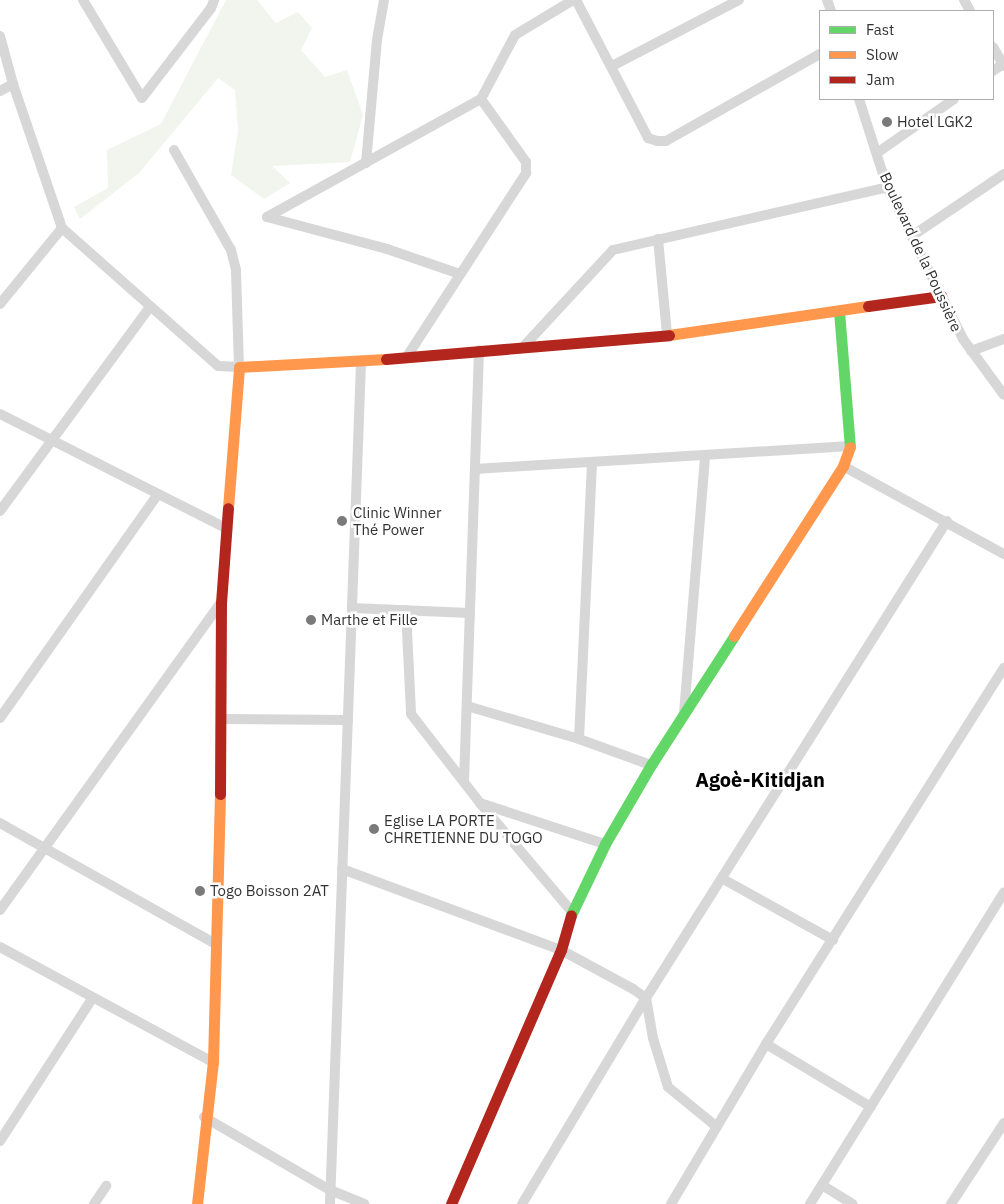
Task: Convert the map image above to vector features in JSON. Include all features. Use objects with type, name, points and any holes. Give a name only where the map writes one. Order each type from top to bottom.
[{"type":"street","points":[[83,0],[142,98],[211,8],[214,0]]},
{"type":"street","points":[[366,163],[377,40],[384,0]]},
{"type":"street","points":[[460,274],[388,248],[267,217],[481,99],[515,35],[573,0]]},
{"type":"street","points":[[576,0],[648,138],[657,142],[666,141],[819,55]]},
{"type":"street","points":[[612,66],[739,0]]},
{"type":"street","points":[[0,36],[13,84],[62,228],[218,366],[239,367],[406,358],[524,346],[667,335],[941,296]]},
{"type":"street","points":[[994,49],[1003,65]]},
{"type":"street","points":[[0,91],[13,84]]},
{"type":"street","points":[[406,358],[528,167],[481,99]]},
{"type":"street","name":"Boulevard de la Poussière","points":[[859,100],[888,187],[941,296],[971,351],[1004,395]]},
{"type":"street","points":[[877,153],[953,100]]},
{"type":"street","points":[[174,150],[231,250],[236,270],[239,367],[221,603],[222,719],[214,943],[213,1062],[204,1118],[197,1204]]},
{"type":"street","points":[[912,236],[1004,174]]},
{"type":"street","points":[[524,346],[608,253],[658,239],[888,187]]},
{"type":"street","points":[[0,304],[62,228]]},
{"type":"street","points":[[658,239],[667,335]]},
{"type":"street","points":[[0,512],[50,440],[150,307]]},
{"type":"street","points":[[451,1204],[561,950],[572,912],[605,844],[651,765],[842,466],[850,446],[839,311]]},
{"type":"street","points":[[971,351],[1004,339]]},
{"type":"street","points":[[464,781],[479,350]]},
{"type":"street","points":[[330,1204],[361,361]]},
{"type":"street","points":[[0,414],[228,529]]},
{"type":"street","points":[[475,469],[705,457],[850,446]]},
{"type":"street","points":[[683,716],[705,457]]},
{"type":"street","points":[[579,739],[592,463]]},
{"type":"street","points":[[842,466],[947,521],[1004,554]]},
{"type":"street","points":[[0,718],[158,494]]},
{"type":"street","points":[[522,1204],[646,998],[723,879],[947,521]]},
{"type":"street","points":[[0,910],[221,603]]},
{"type":"street","points":[[352,608],[470,613]]},
{"type":"street","points":[[406,610],[411,714],[480,803],[572,912]]},
{"type":"street","points":[[671,1204],[766,1044],[1004,668]]},
{"type":"street","points":[[467,706],[579,739],[651,765]]},
{"type":"street","points":[[222,719],[348,720]]},
{"type":"street","points":[[480,803],[605,844]]},
{"type":"street","points":[[0,823],[214,943]]},
{"type":"street","points":[[342,869],[561,950],[646,998],[655,1045],[668,1086],[717,1127]]},
{"type":"street","points":[[723,879],[833,940]]},
{"type":"street","points":[[810,1204],[1004,892]]},
{"type":"street","points":[[0,947],[213,1062]]},
{"type":"street","points":[[0,1141],[93,997]]},
{"type":"street","points":[[766,1044],[870,1106]]},
{"type":"street","points":[[204,1118],[330,1190],[364,1204]]},
{"type":"street","points":[[951,1204],[1004,1122]]},
{"type":"street","points":[[822,1185],[852,1204]]},
{"type":"street","points":[[94,1204],[106,1186]]},
{"type":"shaded area","points":[[226,0],[257,0],[276,23],[298,12],[312,28],[301,50],[325,77],[347,70],[363,115],[350,162],[272,166],[290,183],[264,199],[231,175],[238,130],[235,90],[218,78],[139,173],[80,219],[74,207],[108,188],[107,150],[161,124]]},
{"type":"traffic: fast","points":[[839,311],[850,447]]},
{"type":"traffic: fast","points":[[571,915],[605,844],[651,765],[734,636]]},
{"type":"traffic: slow","points":[[669,335],[868,306]]},
{"type":"traffic: slow","points":[[228,508],[239,367],[386,359]]},
{"type":"traffic: slow","points":[[734,636],[843,466],[850,447]]},
{"type":"traffic: slow","points":[[197,1204],[213,1062],[220,794]]},
{"type":"traffic: jam","points":[[868,306],[941,296]]},
{"type":"traffic: jam","points":[[386,359],[669,335]]},
{"type":"traffic: jam","points":[[220,794],[221,603],[228,508]]},
{"type":"traffic: jam","points":[[451,1204],[561,950],[571,915]]},
{"type":"place","name":"Hotel LGK2","points":[[887,122]]},
{"type":"place","name":"Clinic Winner Thé Power","points":[[342,521]]},
{"type":"place","name":"Marthe et Fille","points":[[311,620]]},
{"type":"place","name":"Eglise LA PORTE CHRETIENNE DU TOGO","points":[[374,829]]},
{"type":"place","name":"Togo Boisson 2AT","points":[[200,891]]},
{"type":"district","name":"Agoè-Kitidjan","points":[[760,779]]}]
